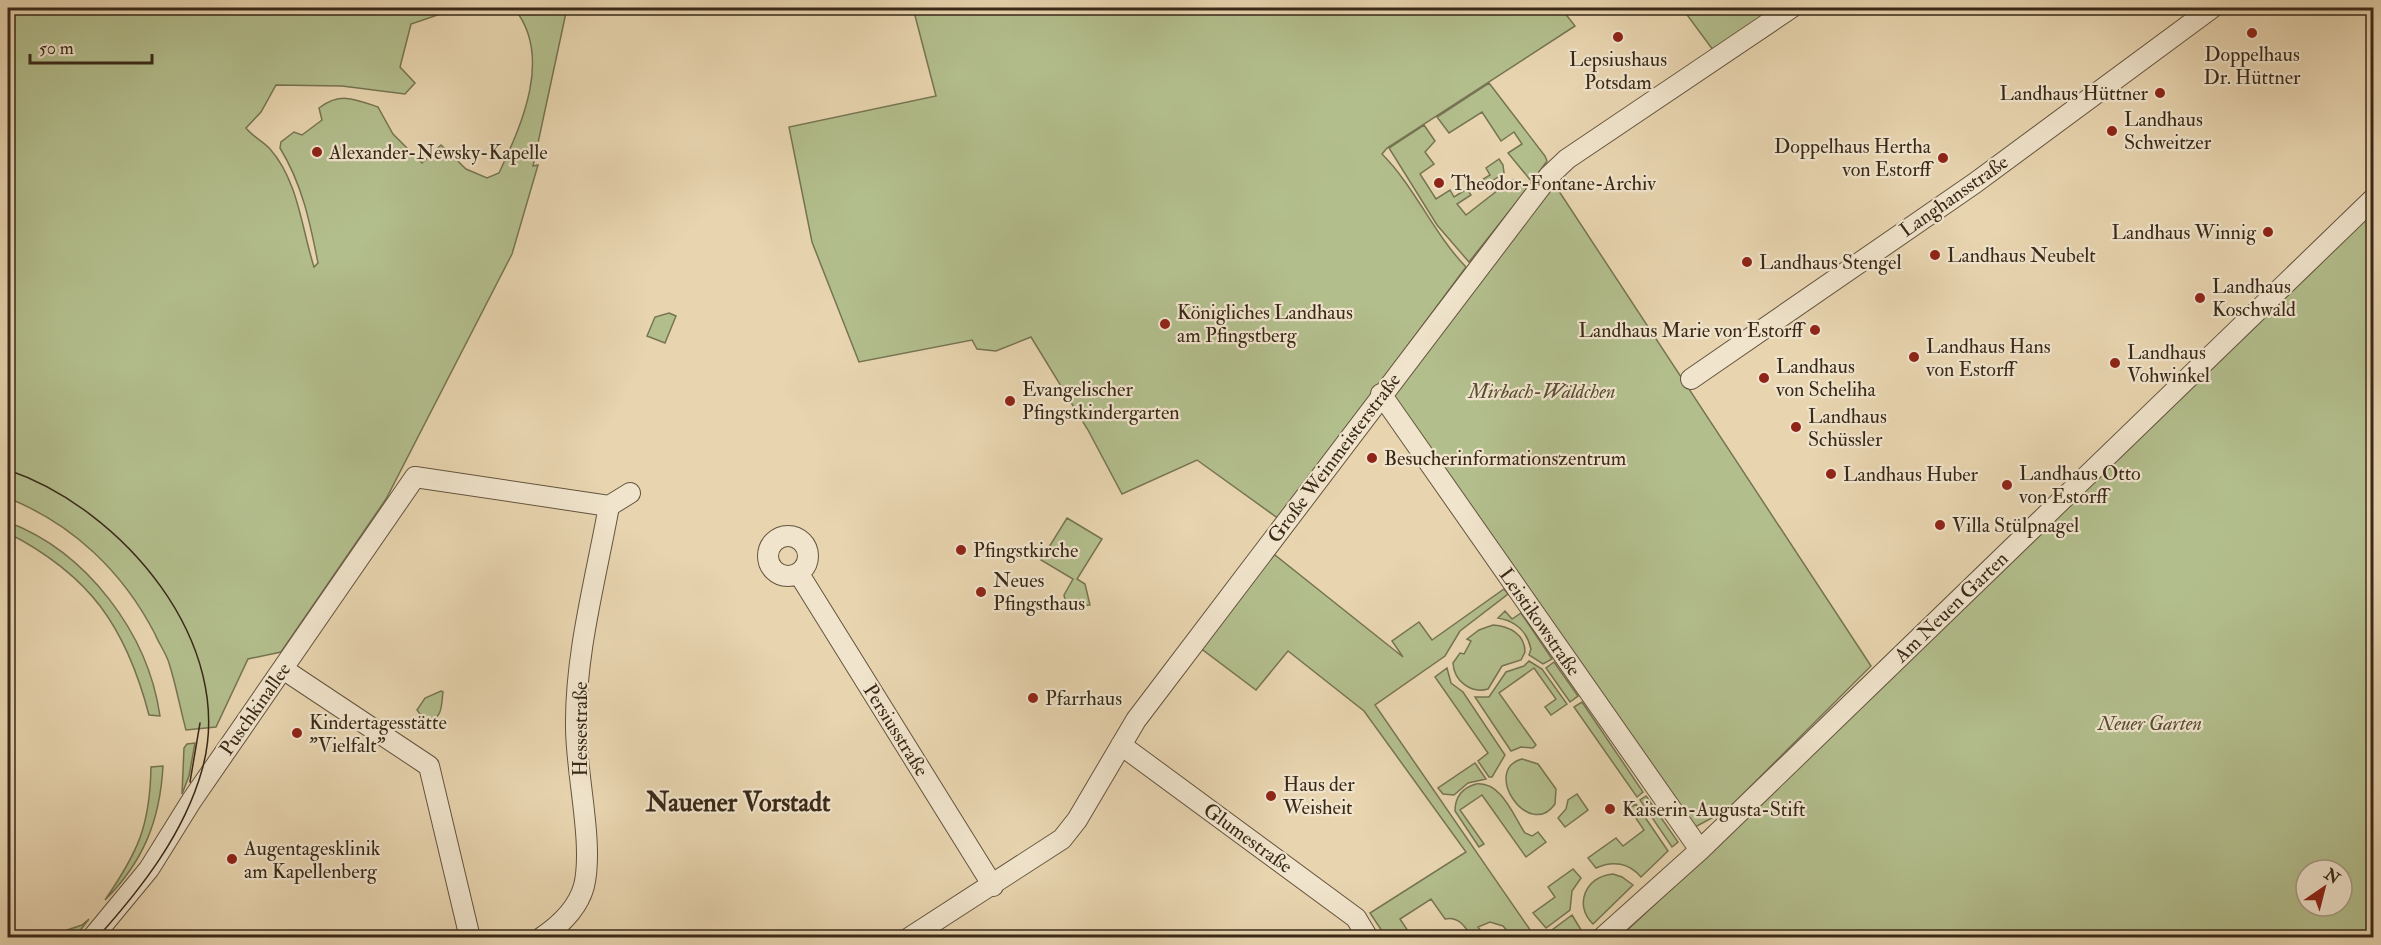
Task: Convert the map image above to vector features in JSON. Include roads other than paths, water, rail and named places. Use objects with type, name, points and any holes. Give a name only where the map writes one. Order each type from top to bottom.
[{"type":"street","name":"Große Weinmeisterstraße","points":[[909,938],[993,886],[1062,839],[1077,820],[1136,720],[1381,394],[1557,167],[1791,8]]},
{"type":"street","name":"Langhansstraße","points":[[1692,379],[1974,183],[2212,8]]},
{"type":"street","name":"Am Neuen Garten","points":[[1602,938],[1700,850],[2373,198]]},
{"type":"street","name":"Leistikowstraße","points":[[1381,394],[1700,850]]},
{"type":"street","name":"Puschkinallee","points":[[92,938],[149,869],[192,800],[415,477],[609,506]]},
{"type":"street","points":[[609,506],[630,493]]},
{"type":"street","name":"Hessestraße","points":[[541,938],[562,921],[576,904],[585,877],[586,844],[577,757],[577,690],[609,506]]},
{"type":"street","name":"Persiusstraße","points":[[799,574],[993,886]]},
{"type":"street","points":[[283,669],[429,766],[470,938]]},
{"type":"street","name":"Glumestraße","points":[[1121,745],[1356,918],[1368,938]]},
{"type":"tram line","points":[[8,470],[50,489],[91,515],[129,548],[161,587],[186,629],[203,675],[209,722],[202,770],[194,794],[159,860],[97,938]]},
{"type":"tram line","points":[[190,782],[200,723]]},
{"type":"place","name":"Doppelhaus Dr. Hüttner","points":[[2252,33]]},
{"type":"place","name":"Lepsiushaus Potsdam","points":[[1618,37]]},
{"type":"place","name":"Landhaus Hüttner","points":[[2160,93]]},
{"type":"place","name":"Landhaus Schweitzer","points":[[2112,131]]},
{"type":"place","name":"Alexander-Newsky-Kapelle","points":[[317,152]]},
{"type":"place","name":"Doppelhaus Hertha von Estorff","points":[[1943,158]]},
{"type":"place","name":"Theodor-Fontane-Archiv","points":[[1439,183]]},
{"type":"place","name":"Landhaus Winnig","points":[[2268,232]]},
{"type":"place","name":"Landhaus Neubelt","points":[[1935,255]]},
{"type":"place","name":"Landhaus Stengel","points":[[1747,262]]},
{"type":"place","name":"Landhaus Koschwald","points":[[2200,298]]},
{"type":"place","name":"Königliches Landhaus am Pfingstberg","points":[[1165,324]]},
{"type":"place","name":"Landhaus Marie von Estorff","points":[[1815,330]]},
{"type":"place","name":"Landhaus Hans von Estorff","points":[[1914,357]]},
{"type":"place","name":"Landhaus Vohwinkel","points":[[2115,363]]},
{"type":"place","name":"Landhaus von Scheliha","points":[[1764,378]]},
{"type":"place","name":"Evangelischer Pfingstkindergarten","points":[[1010,401]]},
{"type":"place","name":"Landhaus Schüssler","points":[[1796,427]]},
{"type":"place","name":"Besucherinformationszentrum","points":[[1372,458]]},
{"type":"place","name":"Landhaus Huber","points":[[1831,474]]},
{"type":"place","name":"Landhaus Otto von Estorff","points":[[2007,485]]},
{"type":"place","name":"Villa Stülpnagel","points":[[1940,525]]},
{"type":"place","name":"Pfingstkirche","points":[[961,550]]},
{"type":"place","name":"Neues Pfingsthaus","points":[[981,592]]},
{"type":"place","name":"Pfarrhaus","points":[[1033,698]]},
{"type":"place","name":"Kindertagesstätte \"Vielfalt\"","points":[[297,733]]},
{"type":"place","name":"Haus der Weisheit","points":[[1271,796]]},
{"type":"place","name":"Kaiserin-Augusta-Stift","points":[[1610,809]]},
{"type":"place","name":"Augentagesklinik am Kapellenberg","points":[[232,859]]},
{"type":"district","name":"Nauener Vorstadt","points":[[738,803]]},
{"type":"park label","name":"Mirbach-Wäldchen","points":[[1542,391]]},
{"type":"park label","name":"Neuer Garten","points":[[2150,723]]}]
